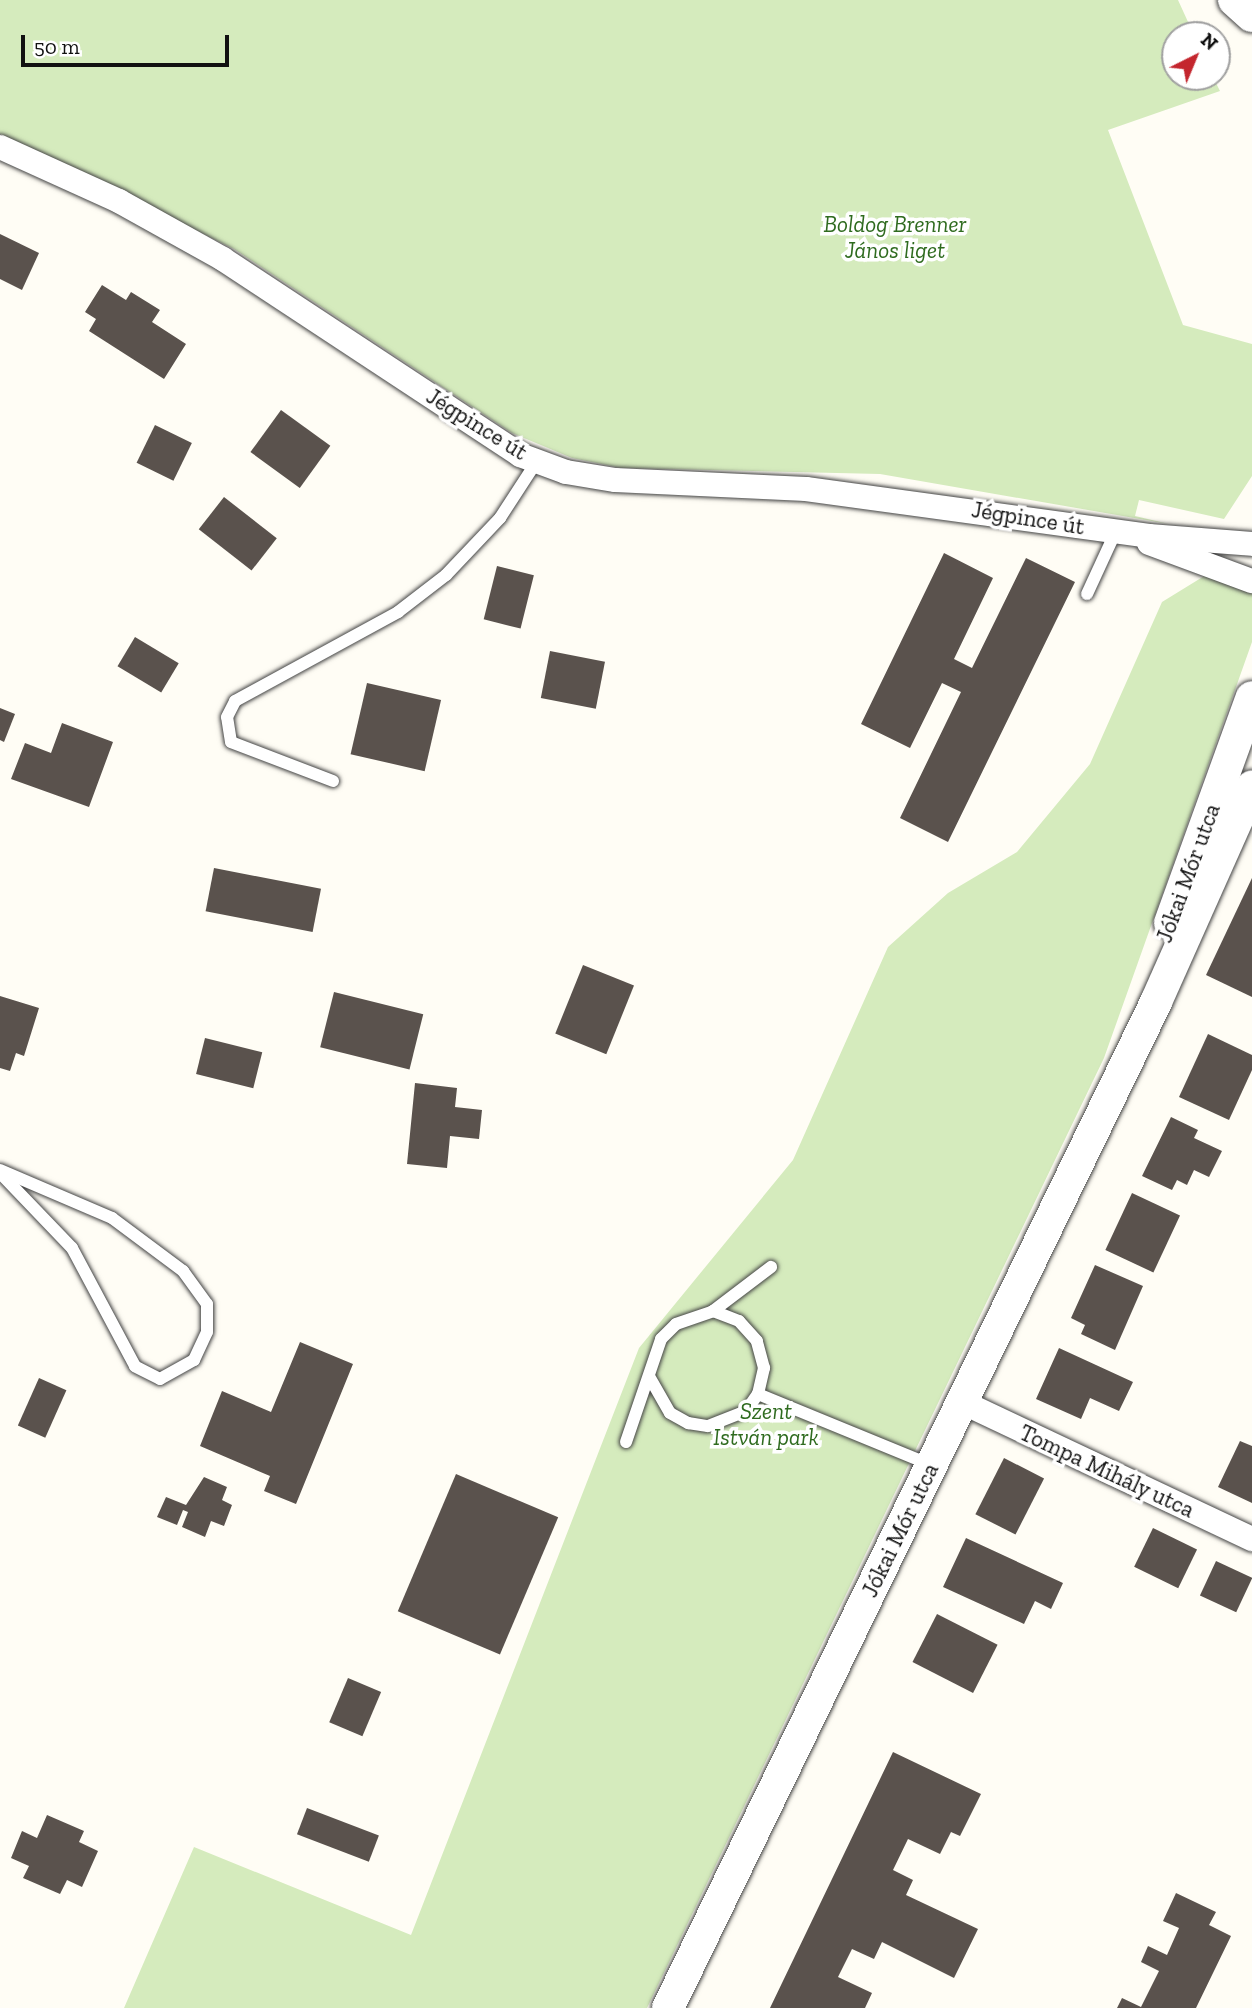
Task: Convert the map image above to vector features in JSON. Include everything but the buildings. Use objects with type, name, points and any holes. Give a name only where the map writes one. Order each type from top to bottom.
[{"type":"street","points":[[1234,0],[1252,16]]},
{"type":"street","name":"Jégpince út","points":[[0,147],[119,201],[223,259],[508,448],[537,461],[615,480],[806,489],[1107,531],[1252,544]]},
{"type":"street","name":"Jégpince út","points":[[1107,531],[1252,581]]},
{"type":"street","name":"Jókai Mór utca","points":[[1128,1050],[1252,697]]},
{"type":"street","name":"Jókai Mór utca","points":[[668,2008],[962,1402],[1252,786]]},
{"type":"street","points":[[1225,848],[1252,805]]},
{"type":"street","name":"Tompa Mihály utca","points":[[962,1402],[1252,1539]]},
{"type":"lane","points":[[333,781],[231,742],[227,717],[235,701],[398,612],[446,575],[500,518],[537,461]]},
{"type":"lane","points":[[1087,594],[1107,531]]},
{"type":"lane","points":[[0,1172],[112,1218],[183,1271],[207,1304],[207,1332],[194,1360],[160,1379],[135,1366],[72,1248],[0,1172]]},
{"type":"lane","points":[[626,1441],[650,1378],[661,1339],[676,1324],[713,1311],[771,1267]]},
{"type":"lane","points":[[650,1378],[670,1413],[708,1426],[746,1411],[758,1394],[764,1368],[757,1341],[738,1321],[713,1311]]},
{"type":"lane","points":[[758,1394],[931,1465]]},
{"type":"green space","name":"Boldog Brenner János liget","points":[[0,0],[1178,0],[1188,21],[1161,21],[1161,91],[1220,91],[1108,130],[1183,325],[1252,344],[1252,476],[1224,519],[1139,500],[1135,516],[1169,524],[880,474],[621,468],[572,458],[512,433],[234,249],[0,134]]},
{"type":"green space","name":"Szent István park","points":[[1214,570],[1252,586],[1252,642],[1104,1058],[647,2008],[124,2008],[194,1847],[411,1935],[639,1348],[793,1160],[888,947],[948,893],[1017,852],[1090,764],[1162,602]]}]
